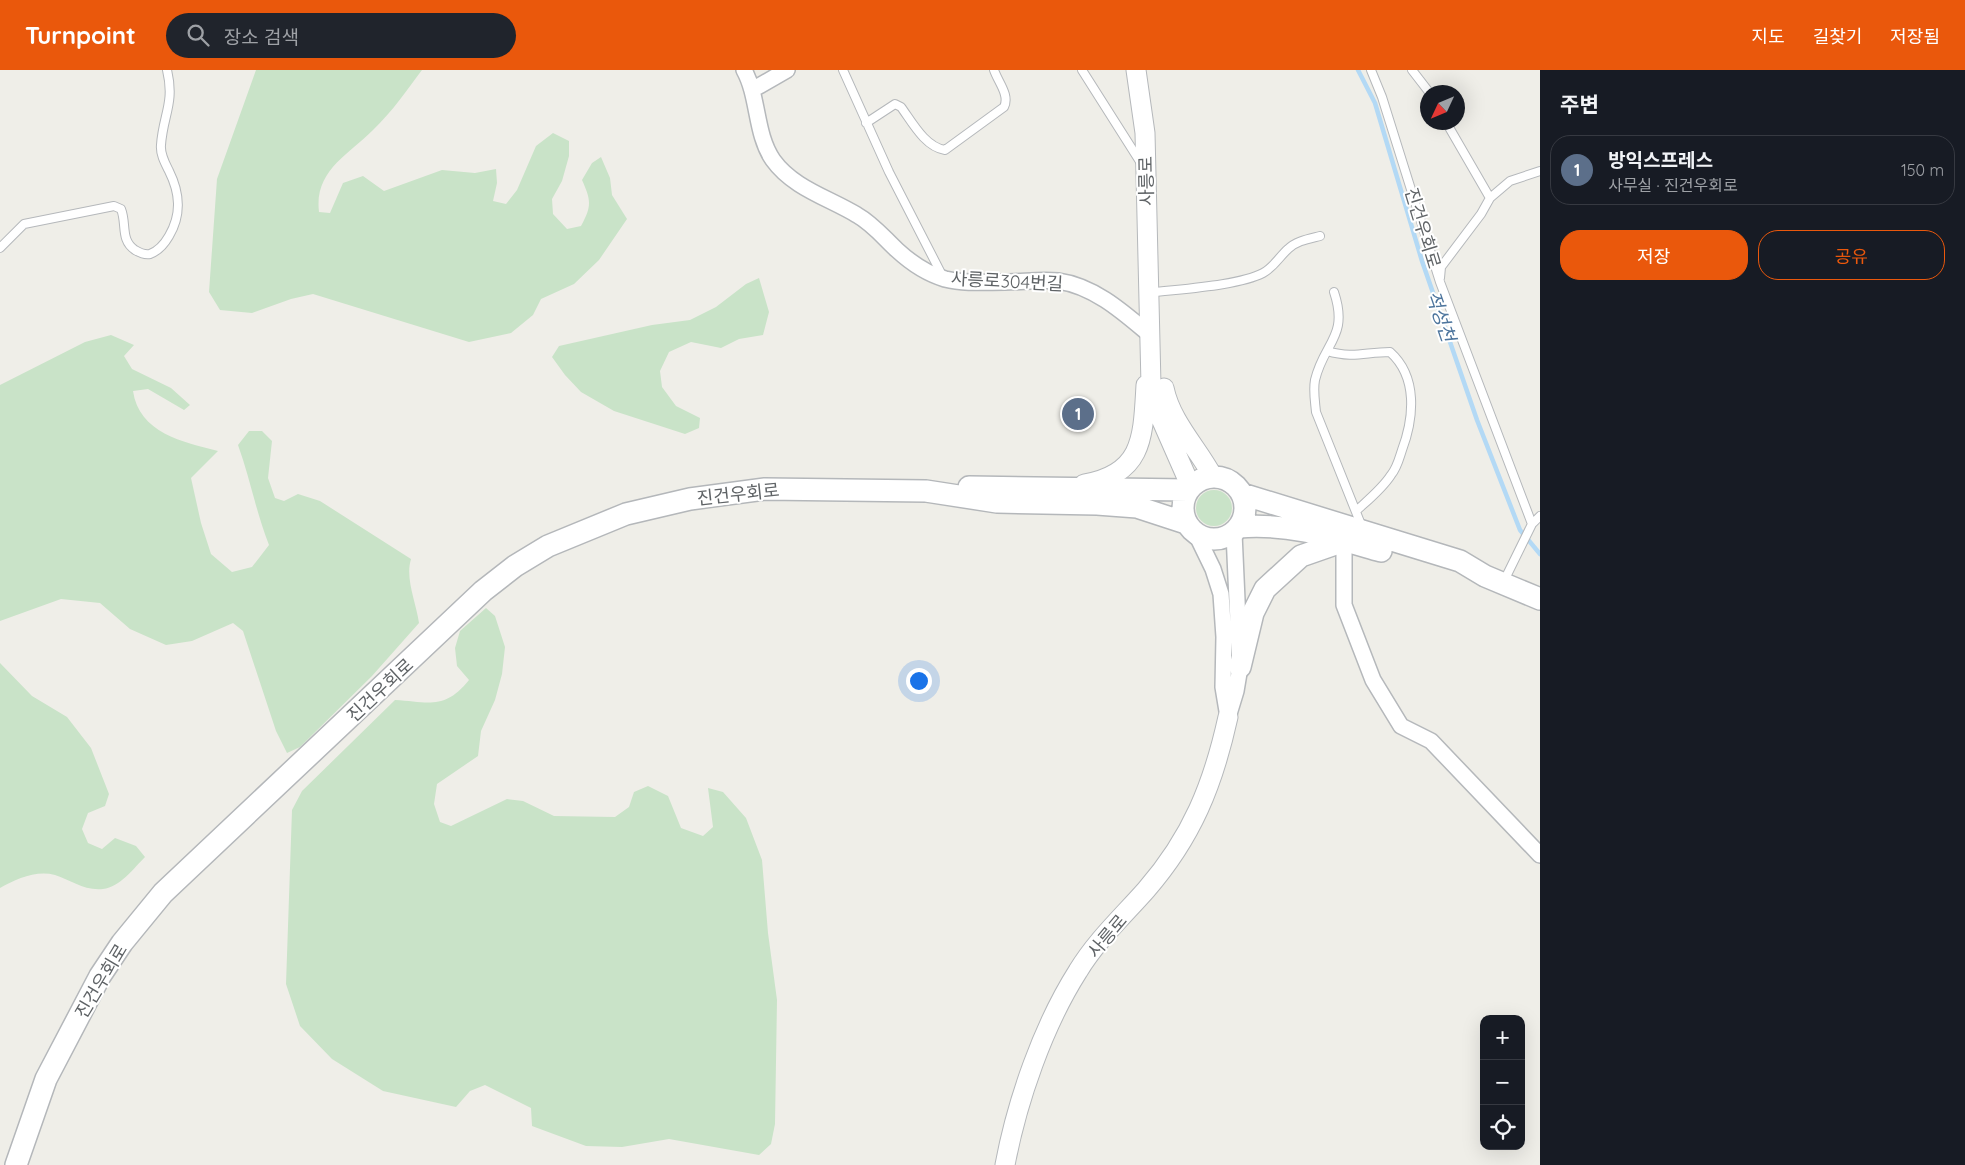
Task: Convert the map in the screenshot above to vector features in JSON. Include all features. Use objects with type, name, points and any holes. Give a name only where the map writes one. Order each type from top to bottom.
[{"type":"main road","points":[[1494,580],[1455,573],[1296,529],[1263,526],[1236,530],[1220,540],[1208,540],[1192,529],[1184,517],[1182,506],[1190,489],[1202,479],[1213,477],[1230,482],[1242,494],[1460,561],[1494,580],[1540,599]]},
{"type":"main road","name":"진건우회로","points":[[926,491],[944,487],[1190,489]]},
{"type":"main road","name":"진건우회로","points":[[16,1165],[46,1079],[100,976],[122,943],[163,894],[482,592],[515,566],[548,546],[626,514],[690,499],[765,489],[926,491],[997,502],[1097,504],[1137,508],[1192,529]]},
{"type":"main road","points":[[1236,530],[1244,517],[1245,505],[1242,494]]},
{"type":"main road","points":[[1240,667],[1253,613],[1265,590],[1301,556],[1344,541]]},
{"type":"street","name":"사릉로304번길","points":[[744,70],[752,90],[766,146],[782,171],[808,189],[868,222],[909,260],[944,278],[961,282],[1058,281],[1076,286],[1094,293],[1113,305],[1149,334]]},
{"type":"street","points":[[752,90],[787,70]]},
{"type":"street","name":"사릉로","points":[[1136,70],[1145,133],[1151,386],[1158,412],[1190,489]]},
{"type":"street","points":[[1064,488],[1101,481],[1116,474],[1133,458],[1142,438],[1149,334]]},
{"type":"street","name":"사릉로","points":[[1149,334],[1167,400],[1184,432],[1213,477]]},
{"type":"street","name":"사릉로","points":[[1192,529],[1213,569],[1221,594],[1224,637],[1223,687],[1228,718]]},
{"type":"street","name":"사릉로","points":[[1005,1165],[1018,1106],[1041,1046],[1078,970],[1170,860],[1189,830],[1207,794],[1218,761],[1236,691],[1240,667],[1236,530]]},
{"type":"street","points":[[1344,541],[1344,605],[1373,680],[1401,726],[1430,741],[1540,855]]},
{"type":"lane","points":[[0,248],[24,224],[114,206],[121,209],[124,215],[124,234],[128,244],[134,250],[141,254],[150,254],[167,241],[176,221],[179,205],[178,192],[161,146],[171,94],[167,70]]},
{"type":"lane","points":[[843,70],[889,172],[944,278]]},
{"type":"lane","points":[[866,123],[895,104],[901,107],[930,144],[937,149],[945,150],[1004,107],[1006,97],[994,70]]},
{"type":"lane","points":[[1082,70],[1146,172]]},
{"type":"lane","name":"진건우회로","points":[[1371,70],[1382,97],[1440,282],[1532,524]]},
{"type":"lane","points":[[1412,70],[1424,85]]},
{"type":"lane","points":[[1451,130],[1490,198]]},
{"type":"lane","points":[[1440,282],[1441,267],[1481,214],[1490,198],[1510,181],[1540,171]]},
{"type":"lane","points":[[1148,293],[1241,280],[1260,274],[1270,268],[1287,250],[1297,243],[1320,236]]},
{"type":"lane","points":[[1334,292],[1339,306],[1340,318],[1336,334],[1315,380],[1313,393],[1316,412],[1363,531]]},
{"type":"lane","points":[[1327,351],[1353,356],[1390,352],[1399,360],[1408,380],[1411,416],[1398,462],[1392,475],[1356,511]]},
{"type":"lane","points":[[1494,580],[1517,554],[1532,524],[1540,516]]},
{"type":"green space","points":[[256,70],[422,70],[387,116],[344,156],[327,175],[319,198],[319,212],[330,213],[343,183],[363,176],[384,191],[442,170],[475,173],[496,169],[497,183],[493,201],[506,204],[517,190],[536,146],[553,133],[569,141],[569,156],[562,181],[552,199],[553,214],[567,229],[581,226],[589,208],[589,198],[582,180],[592,163],[601,157],[610,178],[612,195],[627,219],[599,260],[574,284],[541,299],[533,315],[511,333],[469,342],[313,294],[291,299],[252,313],[220,310],[209,292],[217,179]]},
{"type":"green space","points":[[759,278],[769,312],[763,335],[739,339],[721,348],[691,342],[669,352],[660,371],[662,387],[676,406],[700,418],[699,428],[685,434],[614,411],[581,392],[552,357],[559,346],[652,325],[690,320],[716,307],[746,284]]},
{"type":"green space","points":[[111,335],[134,345],[124,356],[132,369],[171,388],[190,405],[184,410],[148,389],[133,391],[137,405],[144,417],[153,426],[177,439],[218,451],[191,478],[201,523],[211,554],[232,572],[252,567],[269,545],[238,445],[249,431],[262,431],[272,441],[268,478],[275,498],[284,501],[298,494],[320,501],[411,559],[409,567],[410,583],[419,623],[372,676],[300,747],[287,753],[276,731],[243,631],[233,623],[192,641],[166,645],[130,629],[100,603],[61,599],[0,621],[0,385],[85,342]]},
{"type":"green space","points":[[1214,490],[1226,496],[1232,508],[1226,520],[1214,526],[1202,520],[1196,508],[1202,496]]},
{"type":"green space","points":[[486,608],[495,616],[505,647],[502,674],[495,700],[481,731],[478,756],[437,784],[434,804],[440,822],[451,826],[507,799],[523,801],[554,816],[615,817],[629,807],[634,792],[648,786],[668,796],[681,828],[703,836],[713,827],[708,788],[723,792],[746,818],[762,860],[768,933],[777,1000],[775,1124],[771,1144],[759,1155],[669,1139],[622,1147],[586,1146],[532,1126],[531,1108],[485,1085],[470,1091],[456,1107],[383,1091],[332,1059],[300,1026],[286,984],[292,810],[302,791],[395,700],[436,702],[452,696],[460,690],[469,680],[457,666],[455,648],[460,631]]},
{"type":"green space","points":[[0,663],[32,696],[67,717],[91,748],[109,794],[105,806],[88,813],[82,829],[88,843],[102,849],[115,838],[136,846],[145,857],[115,885],[109,888],[96,889],[78,885],[55,875],[41,874],[19,879],[0,888]]},
{"type":"waterway","name":"적성천","points":[[1358,70],[1375,103],[1422,261],[1477,420],[1520,530],[1540,554]]},
{"type":"place","name":"방익스프레스","points":[[1078,414]]}]
